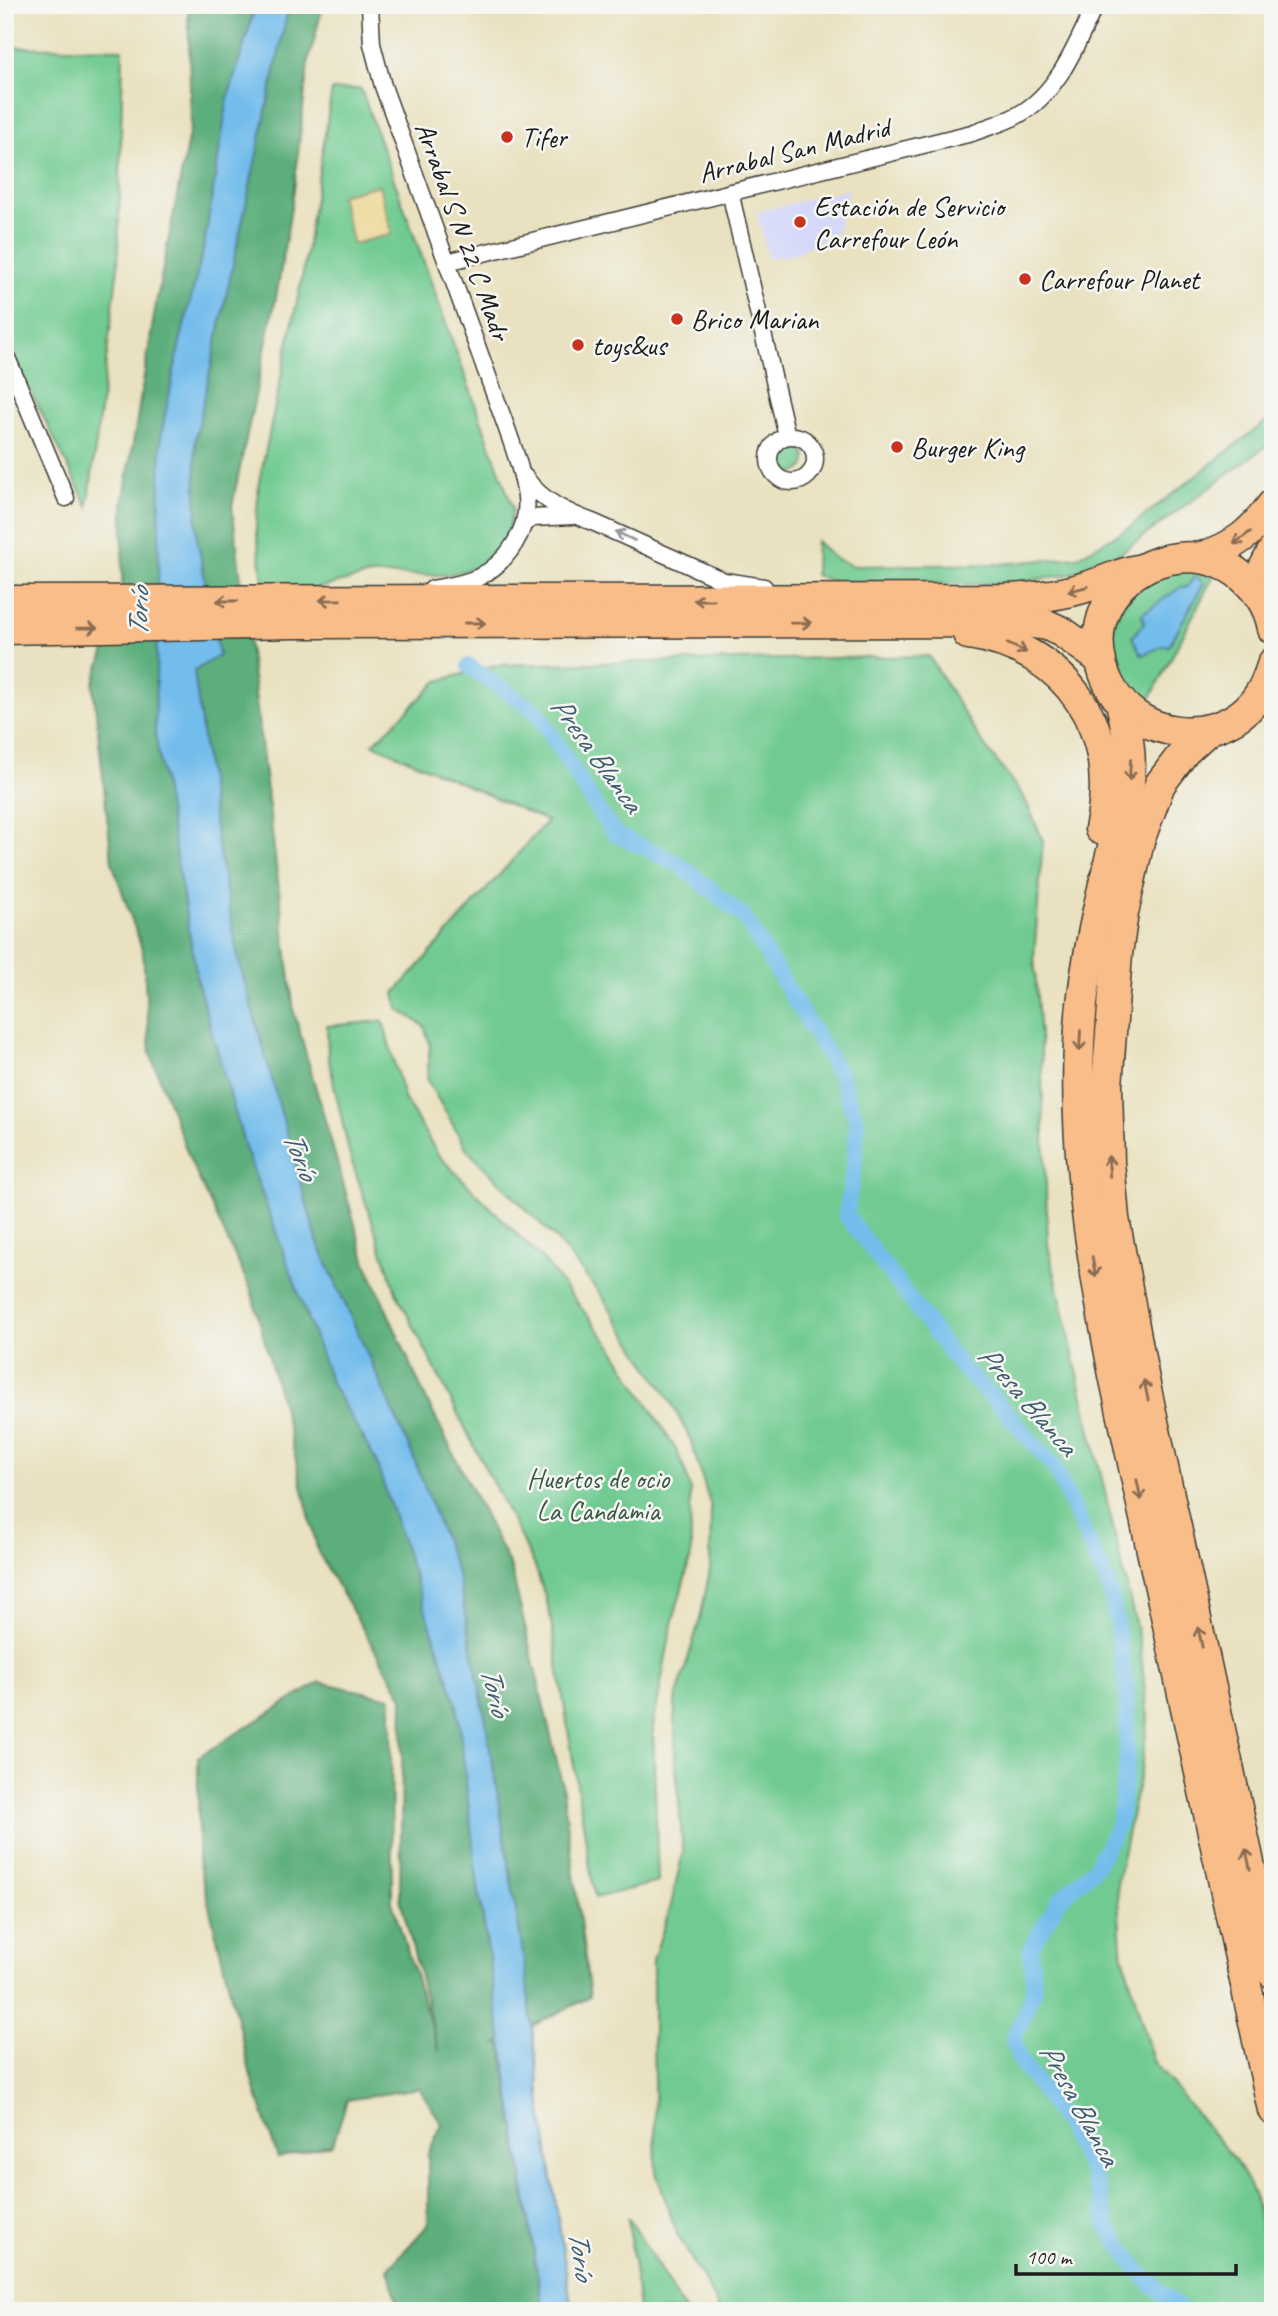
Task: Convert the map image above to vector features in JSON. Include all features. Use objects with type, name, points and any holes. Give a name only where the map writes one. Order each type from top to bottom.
[{"type":"highway","points":[[295,612],[371,599],[537,602],[1039,598],[1091,586],[1122,572],[1142,569],[1173,558],[1202,557],[1224,550],[1250,533],[1273,504]]},
{"type":"highway","points":[[1260,596],[1261,575],[1273,551]]},
{"type":"highway","points":[[1202,557],[1227,566],[1244,578],[1260,596],[1273,629]]},
{"type":"highway","points":[[1142,569],[1123,584],[1109,602],[1101,626],[1100,659],[1111,689],[1132,714],[1166,731],[1186,732],[1220,727],[1239,716],[1255,701],[1264,688],[1273,663]]},
{"type":"highway","points":[[13,615],[295,612],[1024,622],[1047,625],[1062,632],[1100,659]]},
{"type":"highway","points":[[903,621],[939,633],[992,638],[1028,653],[1064,680],[1075,693],[1095,728],[1106,769],[1106,793],[1077,934],[1083,996]]},
{"type":"highway","points":[[1121,702],[1130,746],[1129,783],[1098,906],[1083,996],[1079,1102],[1081,1174],[1093,1262],[1114,1375],[1273,2110]]},
{"type":"highway","points":[[1208,730],[1185,751],[1160,784],[1139,841],[1117,954],[1107,1086],[1109,1162],[1114,1217],[1144,1380],[1273,1973]]},
{"type":"street","name":"Arrabal S N 22 C Madr","points":[[370,5],[372,44],[383,86],[522,472],[527,499],[524,523],[511,549],[481,576],[460,584],[371,599]]},
{"type":"street","name":"Arrabal San Madrid","points":[[447,262],[972,133],[1019,115],[1047,91],[1069,61],[1095,5]]},
{"type":"street","points":[[730,192],[787,436]]},
{"type":"street","points":[[5,353],[66,498]]},
{"type":"street","name":"Arrabal S N 22 C Madr","points":[[522,472],[541,497],[574,516],[724,581],[750,586],[800,589],[828,601]]},
{"type":"street","name":"Arrabal S N 22 C Madr","points":[[524,523],[533,518],[552,515],[574,516]]},
{"type":"shaded area","name":"Estación de Servicio Carrefour León","points":[[849,189],[837,231],[793,255],[768,258],[757,212]]},
{"type":"green space","points":[[188,5],[323,5],[308,64],[294,190],[277,292],[232,506],[294,1012],[366,1263],[424,1395],[511,1568],[562,1783],[590,1997],[496,2044],[501,2043],[543,2311],[400,2311],[388,2269],[428,2225],[428,2154],[442,2124],[419,2088],[347,2100],[333,2144],[278,2158],[252,2080],[198,1861],[198,1757],[320,1682],[391,1698],[392,1902],[439,2051],[400,1898],[403,1698],[318,1552],[251,1290],[191,1162],[150,1053],[143,952],[112,862],[93,684],[122,603],[123,504],[156,304],[191,124]]},
{"type":"green space","points":[[5,47],[123,49],[118,266],[88,507],[5,339]]},
{"type":"green space","points":[[361,89],[513,508],[508,534],[494,553],[474,568],[448,575],[370,575],[314,589],[264,588],[256,526],[259,482],[303,273],[332,90]]},
{"type":"green space","points":[[1273,416],[1273,441],[1119,554],[1070,574],[1009,584],[842,584],[815,575],[816,541],[834,558],[853,566],[1000,564],[1077,557],[1127,529]]},
{"type":"green space","points":[[792,445],[802,449],[806,459],[802,469],[792,473],[782,469],[778,459],[782,449]]},
{"type":"green space","points":[[1191,569],[1214,575],[1146,707],[1122,684],[1116,671],[1111,643],[1117,615],[1133,592],[1144,582],[1161,574]]},
{"type":"green space","points":[[929,656],[979,738],[1024,797],[1043,841],[1034,957],[1041,1050],[1048,1245],[1140,1644],[1148,1719],[1141,1770],[1117,1882],[1121,1948],[1153,2061],[1236,2162],[1254,2194],[1273,2284],[1273,2311],[719,2311],[677,2234],[656,2172],[653,2034],[653,1960],[671,1905],[683,1852],[675,1754],[675,1702],[700,1619],[710,1570],[711,1507],[691,1441],[670,1400],[601,1295],[556,1239],[468,1151],[427,1080],[430,1044],[424,1026],[398,1009],[395,993],[547,821],[373,744],[438,681],[495,665]]},
{"type":"green space","name":"Huertos de ocio La Candamia","points":[[383,1021],[404,1098],[439,1156],[545,1262],[613,1348],[675,1448],[684,1468],[690,1488],[691,1556],[672,1624],[653,1727],[658,1882],[595,1898],[549,1609],[535,1566],[396,1292],[349,1153],[328,1056],[327,1026]]},
{"type":"green space","points":[[628,2217],[685,2311],[639,2311]]},
{"type":"sand","points":[[379,185],[392,234],[353,244],[340,195]]},
{"type":"water","points":[[256,5],[289,5],[195,441],[197,538],[219,655],[194,671],[216,836],[238,958],[317,1241],[413,1456],[458,1576],[485,1716],[525,1967],[543,2118],[572,2311],[543,2311],[477,1879],[457,1705],[375,1459],[332,1385],[245,1147],[198,984],[155,733],[161,435],[180,342],[204,246],[228,98]]},
{"type":"water","points":[[1195,576],[1204,583],[1169,646],[1165,645],[1142,655],[1132,637],[1144,623],[1142,614],[1181,587],[1187,587]]},
{"type":"waterway","name":"Presa Blanca","points":[[469,666],[537,712],[615,834],[679,864],[744,917],[840,1075],[857,1122],[854,1168],[846,1215],[961,1367],[996,1401],[1055,1468],[1108,1584],[1127,1691],[1127,1763],[1119,1823],[1095,1868],[1059,1900],[1030,1949],[1034,1988],[1013,2038],[1019,2059],[1061,2117],[1089,2167],[1100,2195],[1107,2226],[1140,2273],[1182,2311]]},
{"type":"place","name":"Tifer","points":[[507,137]]},
{"type":"place","name":"Estación de Servicio Carrefour León","points":[[800,222]]},
{"type":"place","name":"Carrefour Planet","points":[[1025,279]]},
{"type":"place","name":"Brico Marian","points":[[677,319]]},
{"type":"place","name":"toys&us","points":[[578,345]]},
{"type":"place","name":"Burger King","points":[[897,447]]},
{"type":"water label","name":"Torío","points":[[138,612]]},
{"type":"water label","name":"Torío","points":[[301,1155]]},
{"type":"water label","name":"Torío","points":[[496,1691]]},
{"type":"water label","name":"Torío","points":[[582,2255]]}]
